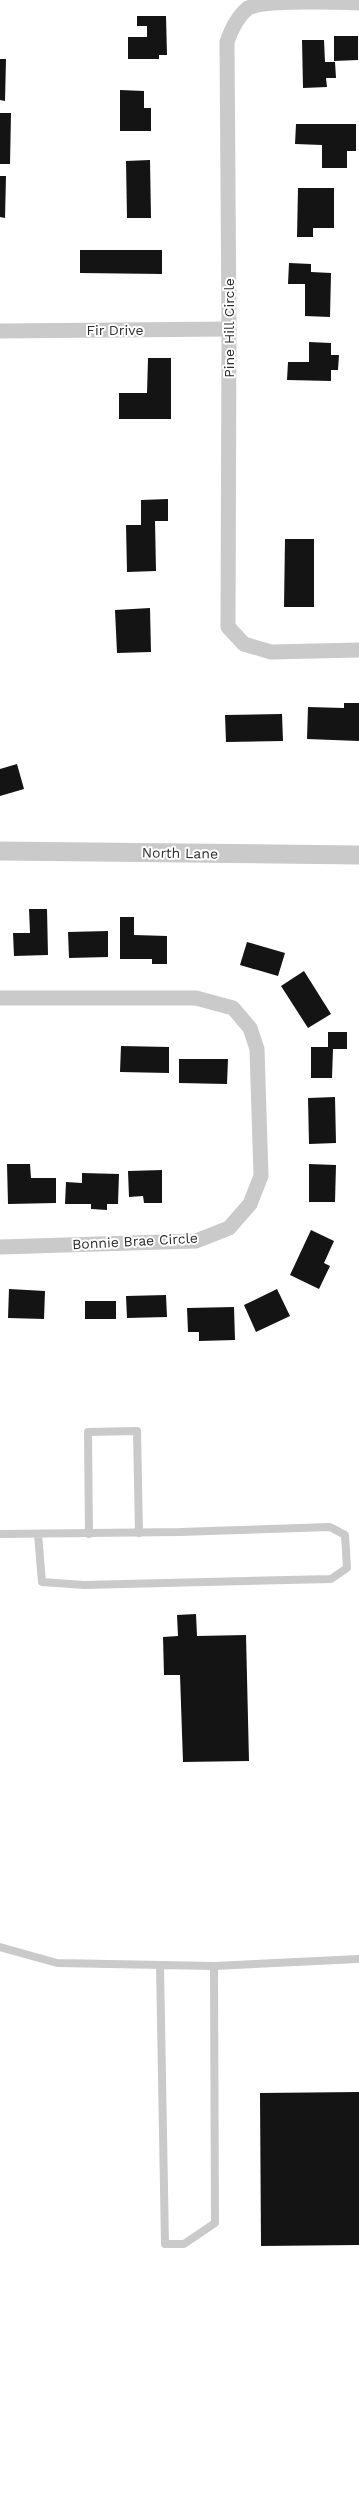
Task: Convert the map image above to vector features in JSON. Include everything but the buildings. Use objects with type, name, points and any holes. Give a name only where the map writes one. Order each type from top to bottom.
[{"type":"street","name":"Pine Hill Circle","points":[[359,3],[270,1],[248,8],[233,25],[227,42],[230,330],[228,627],[244,644],[271,652],[359,650]]},
{"type":"street","name":"Fir Drive","points":[[0,331],[230,330]]},
{"type":"street","name":"North Lane","points":[[0,851],[359,855]]},
{"type":"street","name":"Bonnie Brae Circle","points":[[0,998],[196,998],[233,1008],[250,1028],[257,1049],[261,1176],[250,1204],[229,1228],[196,1241],[0,1247]]},
{"type":"lane","points":[[89,1534],[88,1432],[137,1431],[139,1533]]},
{"type":"lane","points":[[0,1534],[139,1533],[330,1527],[345,1535],[347,1568],[331,1579],[84,1585],[42,1582],[38,1534]]},
{"type":"lane","points":[[0,1947],[57,1963],[214,1966],[359,1959]]},
{"type":"lane","points":[[160,1965],[165,2244],[184,2244],[215,2223],[214,1966]]}]
